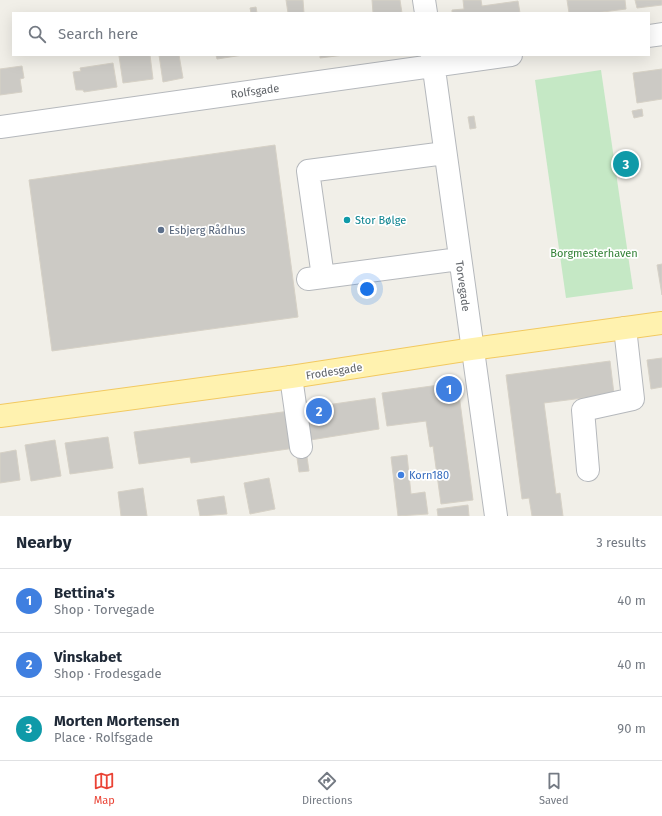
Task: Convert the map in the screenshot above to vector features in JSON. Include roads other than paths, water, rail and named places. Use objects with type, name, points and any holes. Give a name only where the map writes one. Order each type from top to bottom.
[{"type":"main road","name":"Frodesgade","points":[[2,417],[662,323]]},
{"type":"street","points":[[424,0],[426,12]]},
{"type":"street","points":[[650,36],[662,34]]},
{"type":"street","name":"Rolfsgade","points":[[0,127],[432,60],[495,56]]},
{"type":"street","name":"Torvegade","points":[[432,60],[496,516]]},
{"type":"street","points":[[445,153],[308,171],[316,278],[460,259]]},
{"type":"street","points":[[588,470],[583,410],[633,400],[624,328]]},
{"type":"street","points":[[291,377],[300,447]]},
{"type":"place","name":"Morten Mortensen","points":[[626,164]]},
{"type":"place","name":"Stor Bølge","points":[[347,220]]},
{"type":"place","name":"Esbjerg Rådhus","points":[[161,230]]},
{"type":"place","name":"Bettina's","points":[[449,389]]},
{"type":"place","name":"Vinskabet","points":[[319,411]]},
{"type":"place","name":"Korn180","points":[[401,475]]},
{"type":"park label","name":"Borgmesterhaven","points":[[594,253]]}]
